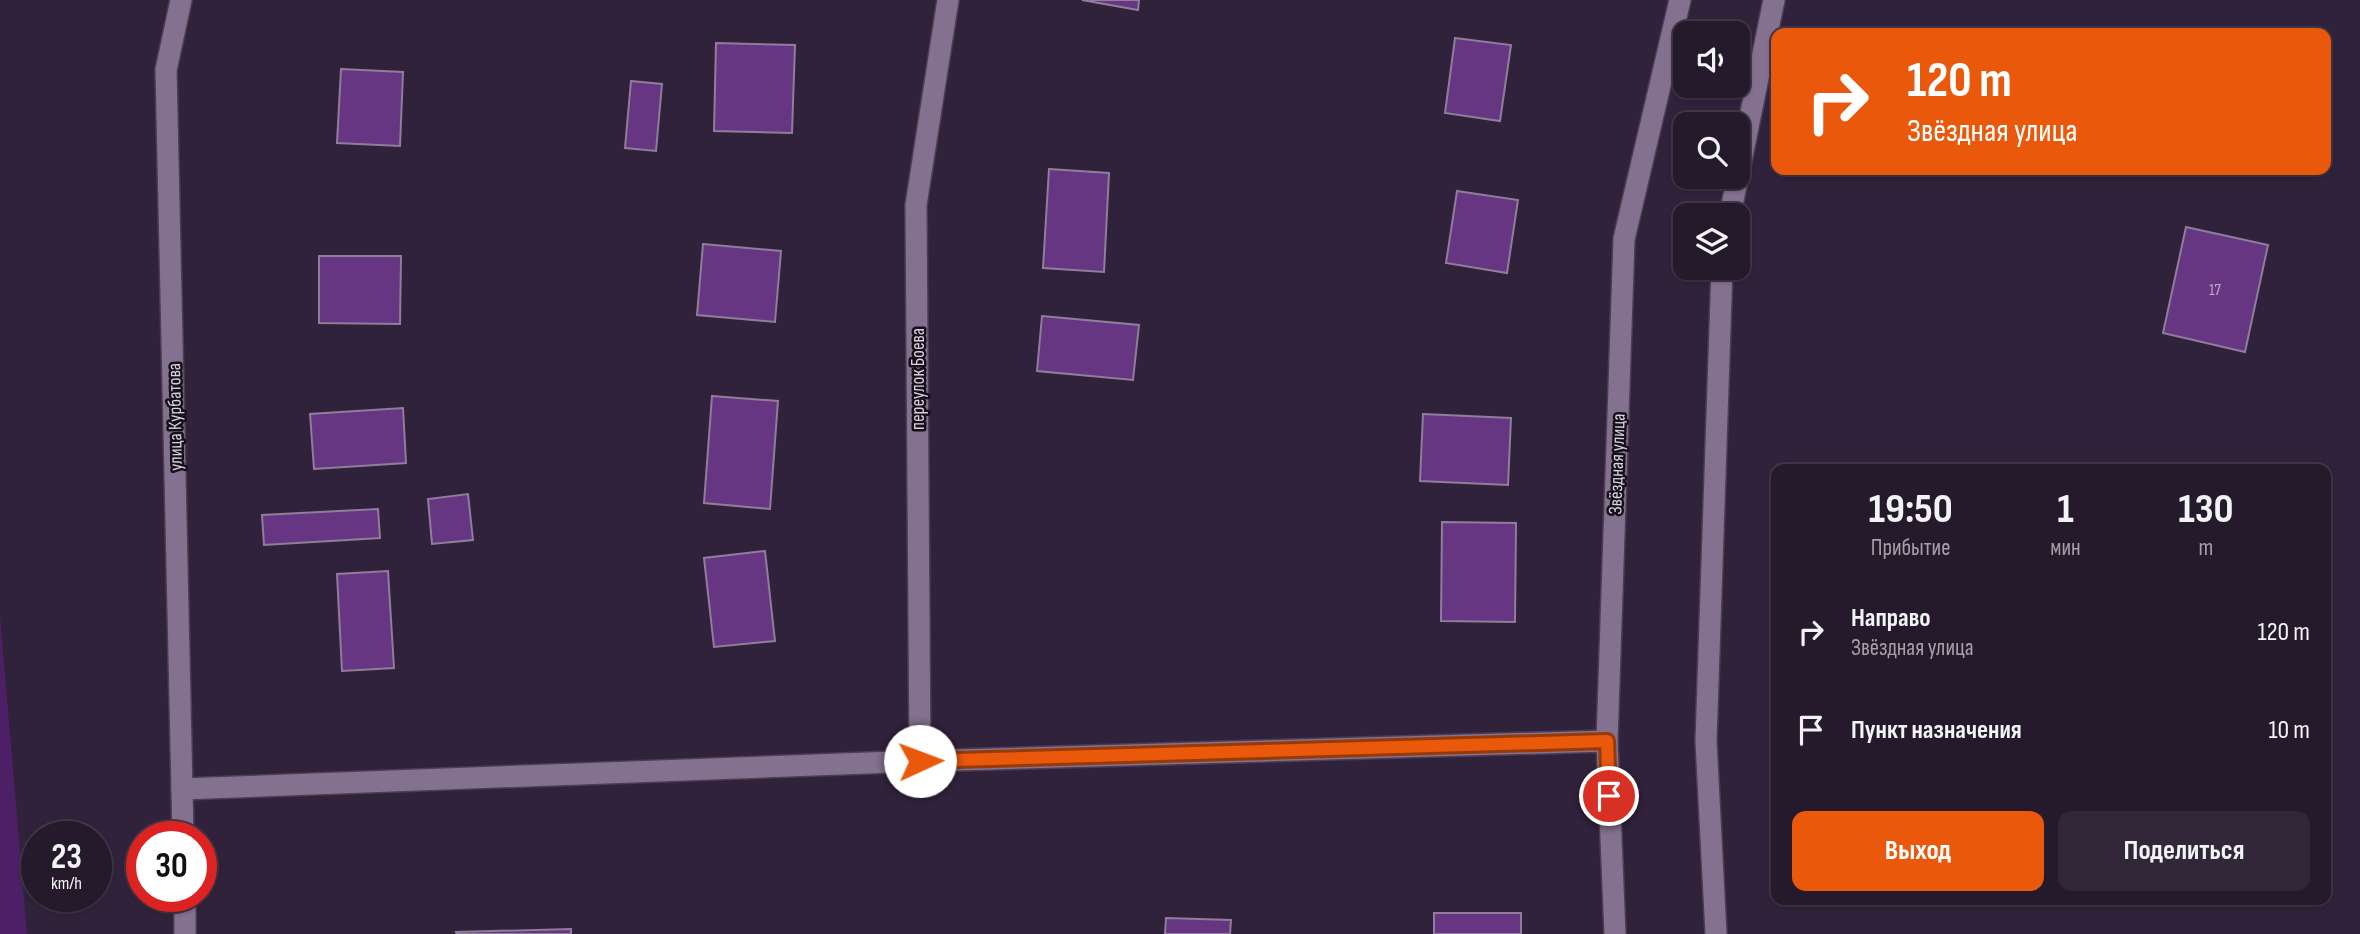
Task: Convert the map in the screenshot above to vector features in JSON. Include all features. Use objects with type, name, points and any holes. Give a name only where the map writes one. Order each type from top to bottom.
[{"type":"street","name":"улица Курбатова","points":[[181,0],[166,70],[183,821]]},
{"type":"street","name":"переулок Боева","points":[[920,761],[916,205],[948,0]]},
{"type":"street","name":"Звёздная улица","points":[[1615,934],[1607,741],[1624,239],[1681,0]]},
{"type":"street","points":[[1732,203],[1774,0]]},
{"type":"street","points":[[1716,934],[1706,741],[1722,280]]},
{"type":"street","points":[[182,789],[920,761],[1607,741]]},
{"type":"street","points":[[184,912],[185,934]]},
{"type":"shaded area","points":[[0,616],[21,863],[21,912],[25,912],[27,934],[0,934]]},
{"type":"building","points":[[1082,0],[1139,0],[1138,10]]},
{"type":"building","points":[[1455,38],[1511,45],[1500,121],[1445,113]]},
{"type":"building","points":[[716,43],[795,45],[792,133],[714,131]]},
{"type":"building","points":[[341,69],[403,72],[400,146],[337,143]]},
{"type":"building","points":[[631,81],[662,84],[656,151],[625,148]]},
{"type":"building","points":[[1049,169],[1109,173],[1104,272],[1043,268]]},
{"type":"building","points":[[1457,191],[1518,200],[1507,273],[1446,263]]},
{"type":"building","points":[[2186,227],[2268,245],[2245,352],[2163,333]]},
{"type":"building","points":[[703,244],[781,251],[775,322],[697,315]]},
{"type":"building","points":[[319,256],[401,256],[400,324],[319,323]]},
{"type":"building","points":[[1042,316],[1139,325],[1133,380],[1037,371]]},
{"type":"building","points":[[712,396],[778,401],[770,509],[704,503]]},
{"type":"building","points":[[403,408],[406,463],[314,469],[310,414]]},
{"type":"building","points":[[1423,414],[1511,418],[1508,485],[1420,481]]},
{"type":"building","points":[[468,494],[473,540],[432,544],[428,499]]},
{"type":"building","points":[[378,509],[380,538],[264,545],[262,515]]},
{"type":"building","points":[[1442,522],[1516,523],[1515,622],[1441,621]]},
{"type":"building","points":[[765,551],[775,641],[714,647],[704,558]]},
{"type":"building","points":[[388,571],[394,668],[342,671],[337,574]]},
{"type":"building","points":[[1434,913],[1521,913],[1521,934],[1434,934]]},
{"type":"building","points":[[1166,918],[1231,920],[1230,934],[1165,934]]},
{"type":"building","points":[[571,929],[571,934],[456,932]]},
{"type":"route","points":[[920,761],[1607,741],[1609,796]]}]
